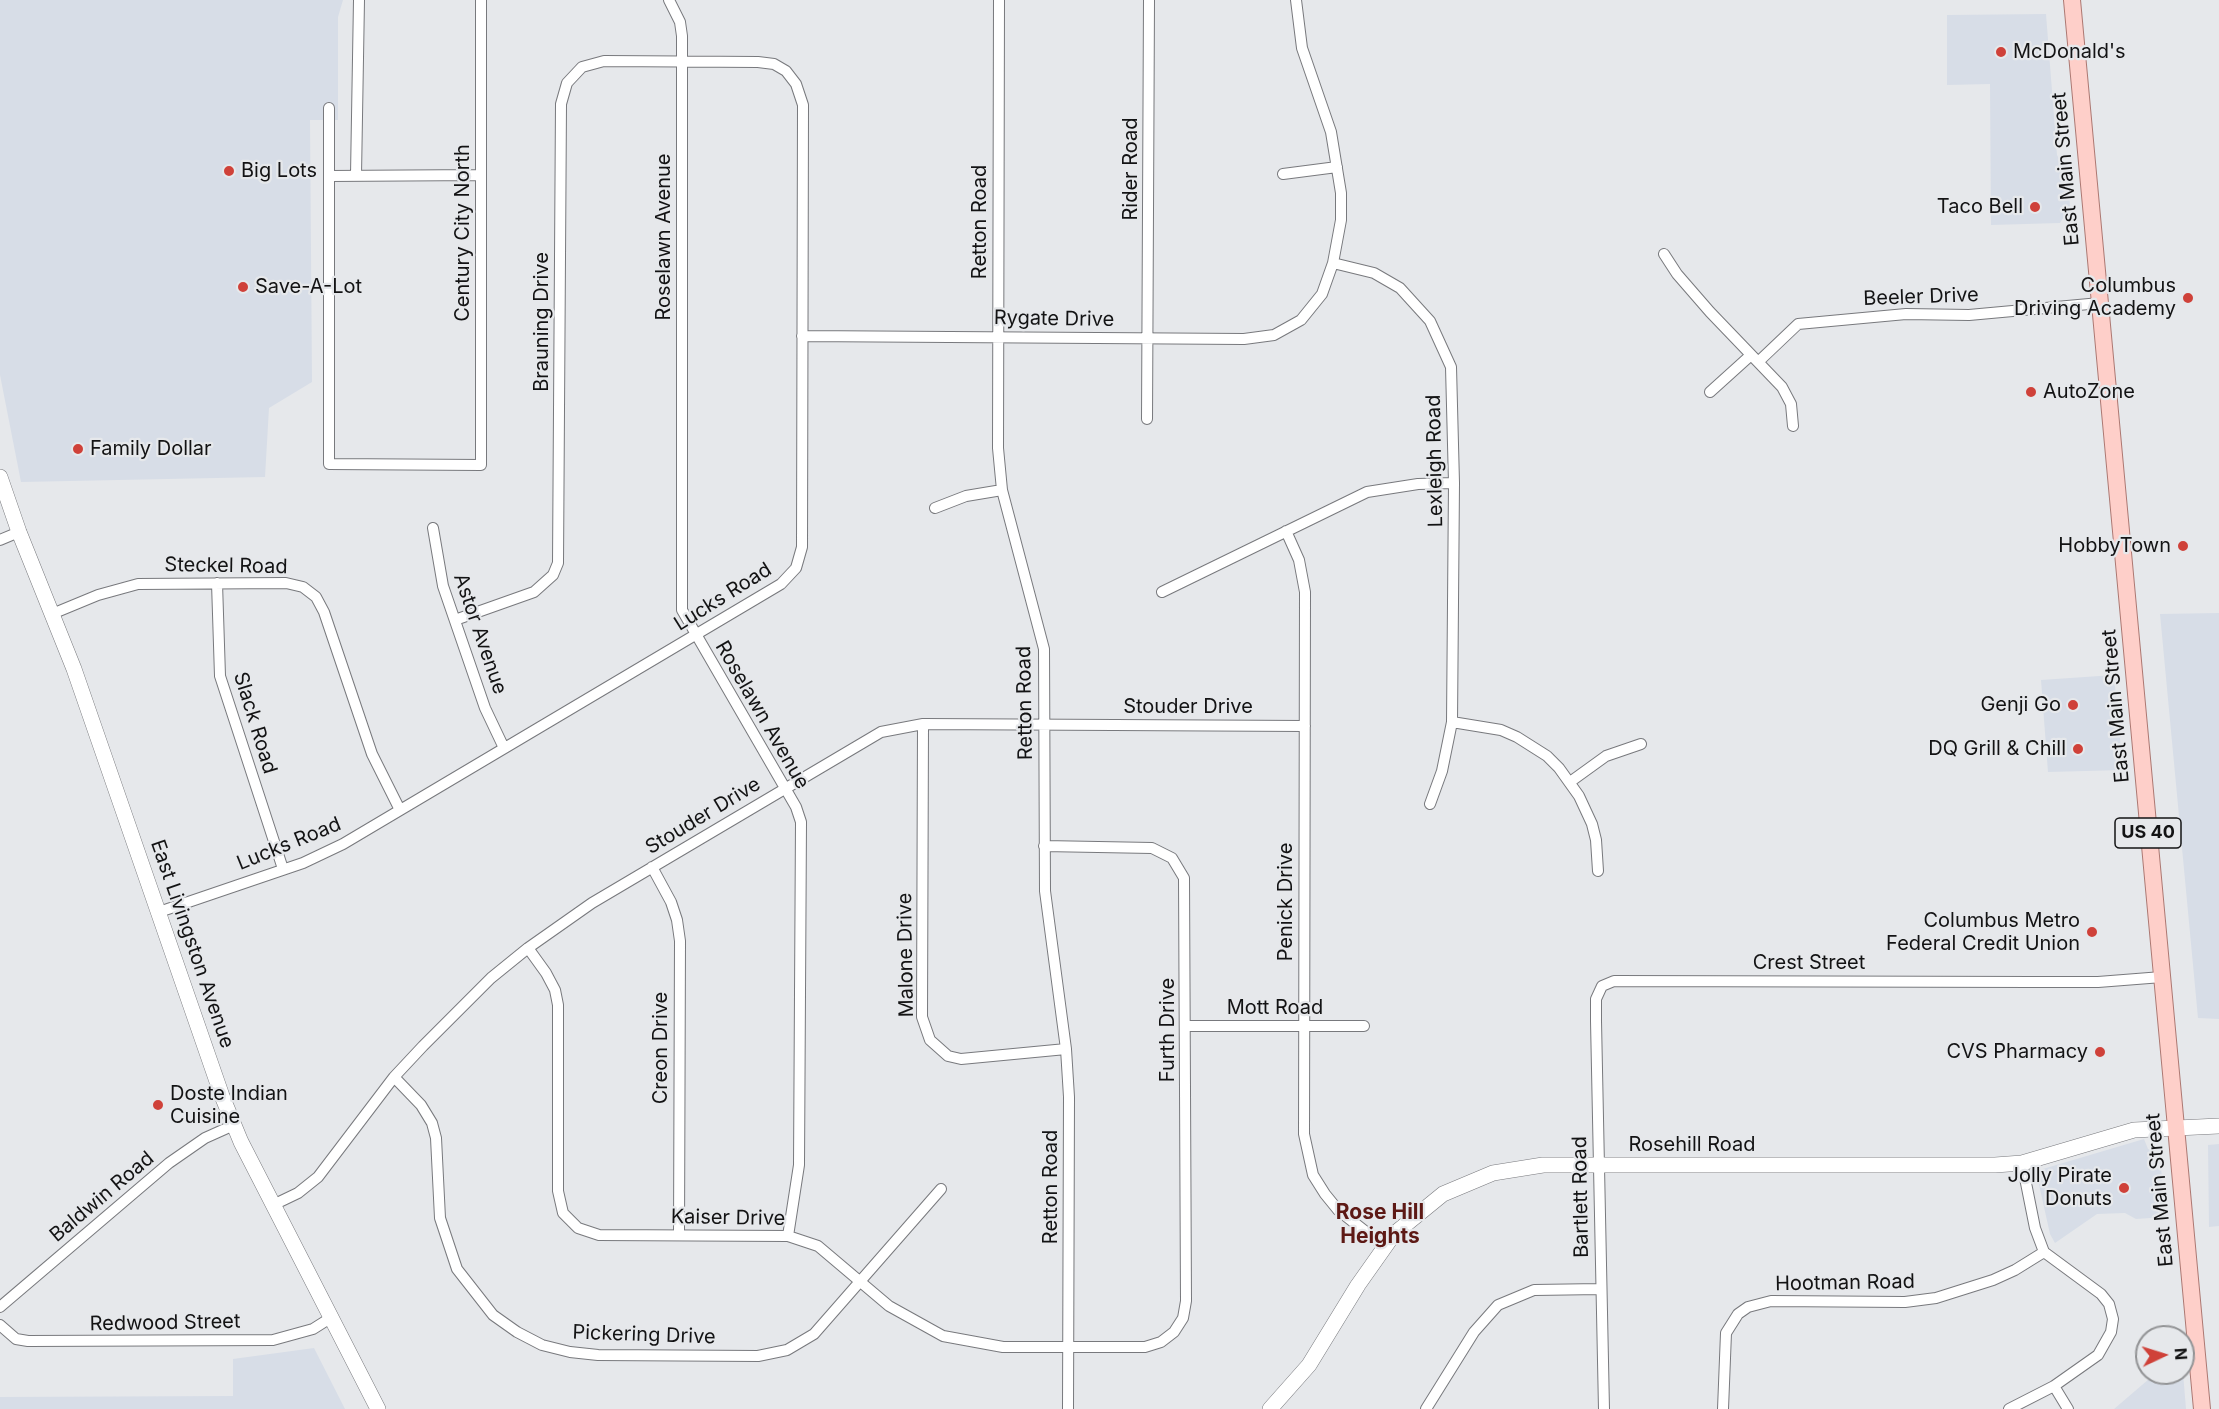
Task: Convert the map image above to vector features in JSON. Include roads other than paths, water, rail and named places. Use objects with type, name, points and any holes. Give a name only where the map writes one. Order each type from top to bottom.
[{"type":"main road","name":"East Main Street","points":[[2072,0],[2202,1409]]},
{"type":"street","name":"Century City North","points":[[330,176],[329,464],[481,465],[482,0]]},
{"type":"street","name":"Roselawn Avenue","points":[[669,0],[680,22],[682,62],[681,600],[686,621],[799,814],[802,833],[799,1165],[788,1236]]},
{"type":"street","name":"Retton Road","points":[[999,0],[998,448],[1002,490],[1043,642],[1044,846],[1047,919],[1066,1049],[1069,1097],[1068,1409]]},
{"type":"street","name":"Rider Road","points":[[1147,419],[1149,0]]},
{"type":"street","points":[[1296,0],[1302,48],[1331,132],[1337,167],[1341,220],[1333,263]]},
{"type":"street","points":[[356,175],[357,3]]},
{"type":"street","name":"Brauning Drive","points":[[455,620],[534,592],[553,575],[558,563],[561,104],[567,83],[574,74],[593,62],[682,62]]},
{"type":"street","name":"Lucks Road","points":[[159,912],[284,869],[343,844],[781,584],[796,568],[802,547],[803,105],[796,84],[786,71],[766,63],[682,62]]},
{"type":"street","points":[[329,108],[330,176],[481,176]]},
{"type":"street","points":[[1283,174],[1337,167]]},
{"type":"street","points":[[1664,254],[1698,298],[1788,396],[1793,426]]},
{"type":"street","name":"Rygate Drive","points":[[802,336],[1260,337],[1274,334],[1301,320],[1322,294],[1333,263]]},
{"type":"street","name":"Lexleigh Road","points":[[1333,263],[1374,273],[1400,288],[1421,309],[1437,333],[1451,367],[1454,483],[1452,722],[1442,771],[1430,804]]},
{"type":"street","name":"Beeler Drive","points":[[1710,392],[1797,324],[1906,314],[1970,315],[2100,303]]},
{"type":"street","name":"East Livingston Avenue","points":[[0,477],[19,532],[75,669],[234,1125],[378,1409]]},
{"type":"street","points":[[1162,592],[1367,492],[1418,484],[1454,483]]},
{"type":"street","points":[[935,508],[966,496],[1002,490]]},
{"type":"street","name":"Astor Avenue","points":[[433,528],[438,565],[455,620],[485,708],[504,748]]},
{"type":"street","name":"Penick Drive","points":[[1286,531],[1299,560],[1305,592],[1304,1134],[1313,1175],[1338,1210],[1384,1246]]},
{"type":"street","points":[[0,540],[19,532]]},
{"type":"street","name":"Slack Road","points":[[217,583],[220,676],[284,869]]},
{"type":"street","name":"Steckel Road","points":[[52,614],[98,595],[138,584],[286,583],[303,587],[316,597],[324,612],[372,754],[400,810]]},
{"type":"street","points":[[1452,722],[1494,729],[1517,737],[1547,756],[1570,782],[1592,824],[1596,840],[1598,871]]},
{"type":"street","name":"Stouder Drive","points":[[273,1205],[309,1185],[327,1168],[394,1077],[454,1012],[528,948],[592,903],[881,732],[923,724],[1305,726]]},
{"type":"street","name":"Malone Drive","points":[[923,724],[922,1017],[930,1040],[943,1053],[961,1059],[1066,1049]]},
{"type":"street","points":[[1570,782],[1606,756],[1641,744]]},
{"type":"street","name":"Furth Drive","points":[[1044,846],[1140,847],[1164,852],[1172,858],[1184,878],[1186,889],[1186,1301],[1183,1318],[1174,1332]]},
{"type":"street","name":"Creon Drive","points":[[652,867],[671,902],[677,920],[680,942],[679,1235]]},
{"type":"street","name":"Kaiser Drive","points":[[528,948],[555,990],[558,1005],[558,1191],[563,1213],[578,1228],[599,1235],[788,1236],[818,1246],[889,1306],[943,1336],[1003,1347],[1145,1347],[1161,1342],[1174,1332]]},
{"type":"street","name":"Crest Street","points":[[1602,986],[1614,981],[2098,982],[2162,977]]},
{"type":"street","name":"Bartlett Road","points":[[1602,986],[1596,999],[1596,1021],[1604,1409]]},
{"type":"street","name":"Mott Road","points":[[1186,1026],[1364,1026]]},
{"type":"street","name":"Pickering Drive","points":[[394,1077],[422,1105],[432,1122],[436,1138],[440,1218],[457,1269],[493,1315],[517,1332],[542,1345],[570,1353],[598,1355],[773,1354],[802,1343],[814,1334],[941,1189]]},
{"type":"street","name":"Baldwin Road","points":[[0,1307],[169,1163],[205,1138],[234,1125]]},
{"type":"street","name":"Rosehill Road","points":[[1270,1409],[1309,1365],[1384,1246],[1426,1206],[1477,1178],[1527,1167],[1979,1166],[2022,1163],[2120,1133],[2176,1127],[2219,1126]]},
{"type":"street","points":[[2009,1409],[2054,1386],[2097,1355],[2111,1332],[2113,1319],[2109,1304],[2101,1294],[2044,1252],[2035,1228],[2022,1163]]},
{"type":"street","name":"Hootman Road","points":[[1723,1409],[1726,1334],[1738,1314],[1748,1307],[1771,1301],[1905,1302],[1936,1298],[1993,1280],[2015,1270],[2044,1252]]},
{"type":"street","points":[[1426,1409],[1474,1332],[1498,1305],[1534,1290],[1600,1289]]},
{"type":"street","name":"Redwood Street","points":[[0,1325],[16,1339],[28,1341],[273,1340],[307,1332],[332,1317]]},
{"type":"street","points":[[2054,1386],[2068,1409]]},
{"type":"place","name":"McDonald's","points":[[2001,52]]},
{"type":"place","name":"Big Lots","points":[[229,171]]},
{"type":"place","name":"Taco Bell","points":[[2035,207]]},
{"type":"place","name":"Save-A-Lot","points":[[243,287]]},
{"type":"place","name":"Columbus Driving Academy","points":[[2188,298]]},
{"type":"place","name":"AutoZone","points":[[2031,392]]},
{"type":"place","name":"Family Dollar","points":[[78,449]]},
{"type":"place","name":"HobbyTown","points":[[2183,546]]},
{"type":"place","name":"Genji Go","points":[[2073,705]]},
{"type":"place","name":"DQ Grill & Chill","points":[[2078,749]]},
{"type":"place","name":"Columbus Metro Federal Credit Union","points":[[2092,932]]},
{"type":"place","name":"CVS Pharmacy","points":[[2100,1052]]},
{"type":"place","name":"Doste Indian Cuisine","points":[[158,1105]]},
{"type":"place","name":"Jolly Pirate Donuts","points":[[2124,1188]]},
{"type":"district","name":"Rose Hill Heights","points":[[1380,1225]]}]
